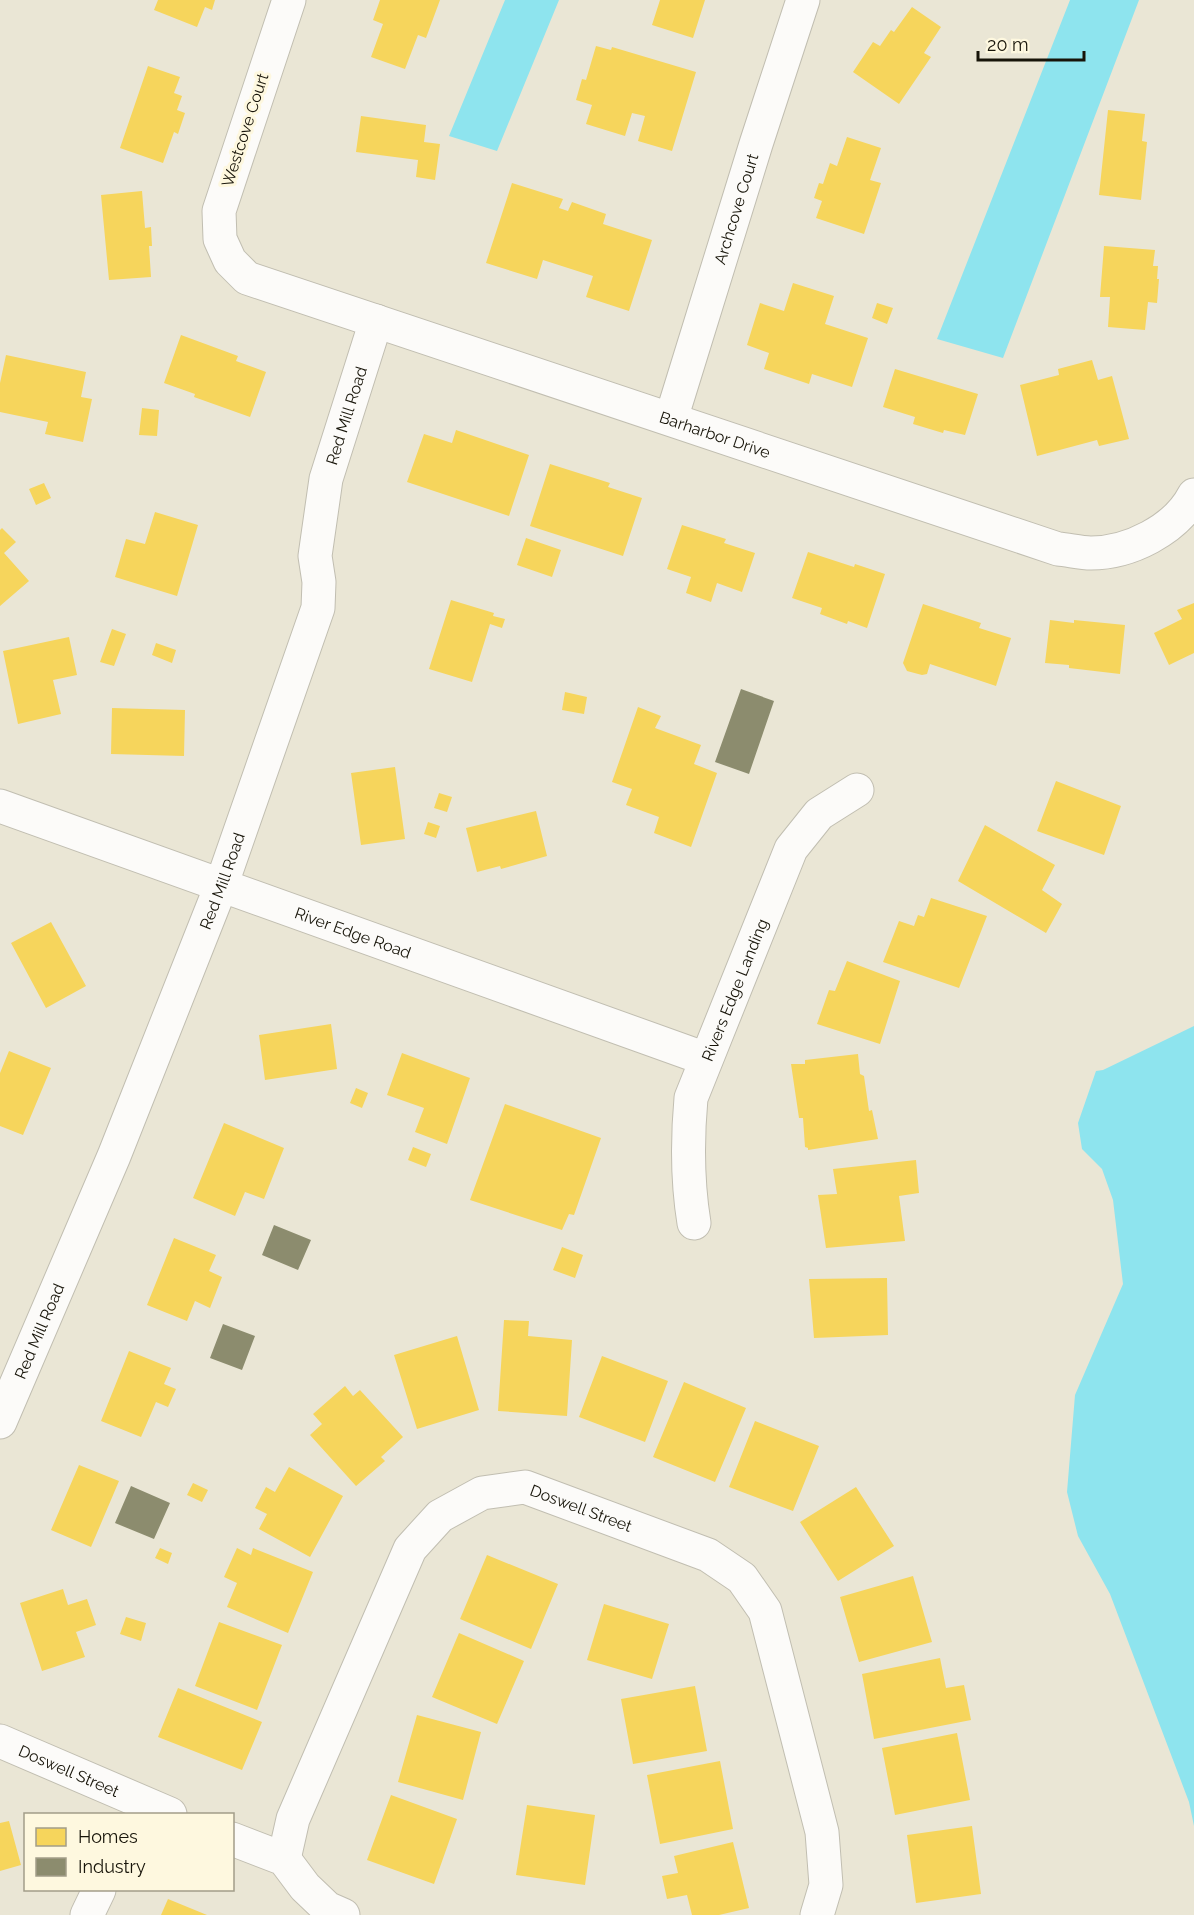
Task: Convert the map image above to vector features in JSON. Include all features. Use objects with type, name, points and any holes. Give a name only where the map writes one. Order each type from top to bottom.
[{"type":"street","name":"Westcove Court","points":[[230,261],[220,239],[219,211],[288,0]]},
{"type":"street","name":"Archcove Court","points":[[672,419],[756,144],[803,0]]},
{"type":"street","name":"Barharbor Drive","points":[[230,261],[247,278],[1058,549],[1090,553],[1115,551],[1145,541],[1171,523],[1194,495]]},
{"type":"street","name":"Red Mill Road","points":[[0,1422],[114,1156],[221,886],[318,608],[319,582],[315,556],[326,479],[376,321]]},
{"type":"street","name":"Rivers Edge Landing","points":[[694,1224],[688,1189],[688,1132],[691,1098],[791,849],[819,814],[858,790]]},
{"type":"street","name":"River Edge Road","points":[[0,806],[706,1059]]},
{"type":"street","name":"Doswell Street","points":[[284,1858],[293,1819],[410,1549],[440,1516],[482,1493],[525,1487],[708,1555],[742,1578],[765,1611],[822,1832],[826,1885],[817,1915]]},
{"type":"street","name":"Doswell Street","points":[[0,1741],[137,1809],[159,1813]]},
{"type":"street","points":[[234,1840],[284,1858],[305,1887],[327,1908],[343,1915]]},
{"type":"street","points":[[87,1915],[99,1891]]},
{"type":"water","points":[[505,0],[559,0],[497,151],[449,136]]},
{"type":"water","points":[[1070,0],[1139,0],[1003,358],[937,339]]},
{"type":"water","points":[[1194,1026],[1194,1826],[1189,1802],[1110,1594],[1078,1536],[1067,1492],[1075,1395],[1123,1284],[1113,1200],[1102,1169],[1082,1149],[1078,1123],[1096,1071],[1103,1070]]},
{"type":"building: Homes","points":[[158,0],[215,0],[212,10],[205,7],[197,27],[154,10]]},
{"type":"building: Homes","points":[[380,0],[440,0],[426,38],[418,35],[405,69],[371,57],[383,24],[373,20]]},
{"type":"building: Homes","points":[[660,0],[705,0],[693,38],[652,25]]},
{"type":"building: Homes","points":[[912,7],[941,27],[924,53],[931,57],[899,104],[853,72],[873,42],[880,46],[891,30],[894,32]]},
{"type":"building: Homes","points":[[596,46],[611,50],[612,47],[696,72],[672,151],[638,141],[645,116],[632,113],[625,136],[586,124],[592,105],[576,100],[582,79],[586,80]]},
{"type":"building: Homes","points":[[148,66],[180,77],[174,93],[182,96],[177,110],[185,113],[178,134],[174,132],[163,163],[120,148]]},
{"type":"building: Homes","points":[[1108,110],[1145,114],[1142,141],[1147,142],[1141,200],[1099,195]]},
{"type":"building: Homes","points":[[361,116],[426,125],[424,142],[440,144],[435,180],[416,177],[418,160],[356,152]]},
{"type":"building: Homes","points":[[847,137],[881,148],[870,180],[881,183],[864,234],[816,218],[822,201],[814,198],[819,183],[823,184],[830,163],[837,166]]},
{"type":"building: Homes","points":[[512,183],[563,199],[559,208],[568,211],[572,202],[606,214],[603,224],[652,240],[629,311],[586,297],[593,276],[543,260],[537,279],[486,263]]},
{"type":"building: Homes","points":[[142,191],[145,228],[151,227],[152,246],[149,246],[151,277],[109,280],[101,195]]},
{"type":"building: Homes","points":[[1104,246],[1155,250],[1153,266],[1158,266],[1157,279],[1159,279],[1157,303],[1148,302],[1145,330],[1108,327],[1110,297],[1100,297]]},
{"type":"building: Homes","points":[[793,283],[834,296],[825,324],[868,338],[852,387],[812,374],[809,384],[764,369],[769,353],[747,345],[760,303],[784,311]]},
{"type":"building: Homes","points":[[877,303],[893,308],[887,324],[872,318]]},
{"type":"building: Homes","points":[[181,335],[238,356],[236,361],[266,372],[250,417],[194,397],[195,394],[164,383]]},
{"type":"building: Homes","points":[[6,355],[86,372],[81,397],[92,399],[83,442],[45,434],[48,422],[0,412],[0,383]]},
{"type":"building: Homes","points":[[1092,360],[1098,380],[1112,376],[1129,439],[1099,446],[1097,440],[1037,456],[1020,385],[1059,375],[1058,369]]},
{"type":"building: Homes","points":[[895,369],[978,394],[965,435],[944,430],[943,433],[913,424],[915,417],[883,407]]},
{"type":"building: Homes","points":[[142,408],[159,410],[157,436],[139,435]]},
{"type":"building: Homes","points":[[456,430],[529,455],[509,516],[407,482],[424,434],[452,443]]},
{"type":"building: Homes","points":[[550,464],[610,483],[608,487],[642,498],[623,556],[530,526]]},
{"type":"building: Homes","points":[[44,483],[51,498],[36,505],[29,489]]},
{"type":"building: Homes","points":[[155,512],[198,525],[177,596],[115,577],[126,539],[145,544]]},
{"type":"building: Homes","points":[[682,525],[726,539],[724,543],[755,553],[742,592],[717,583],[711,602],[686,593],[691,577],[667,569]]},
{"type":"building: Homes","points":[[2,528],[16,542],[4,553],[29,581],[0,606],[0,530]]},
{"type":"building: Homes","points":[[526,538],[561,550],[552,577],[517,565]]},
{"type":"building: Homes","points":[[808,552],[885,574],[867,628],[848,621],[847,624],[820,614],[822,608],[792,598]]},
{"type":"building: Homes","points":[[451,600],[494,613],[493,616],[505,619],[502,628],[490,624],[472,682],[429,669]]},
{"type":"building: Homes","points":[[1194,603],[1194,653],[1169,665],[1154,633],[1182,619],[1177,610]]},
{"type":"building: Homes","points":[[923,604],[981,623],[979,628],[1011,638],[996,686],[930,664],[927,674],[907,671],[903,663]]},
{"type":"building: Homes","points":[[1050,620],[1125,625],[1120,674],[1045,663]]},
{"type":"building: Homes","points":[[112,629],[126,634],[114,666],[100,662]]},
{"type":"building: Homes","points":[[69,637],[77,675],[53,680],[61,714],[18,724],[3,651]]},
{"type":"building: Homes","points":[[156,643],[176,650],[172,663],[152,655]]},
{"type":"building: Homes","points":[[565,692],[587,697],[584,714],[562,710]]},
{"type":"building: Homes","points":[[638,707],[661,716],[655,728],[701,745],[694,764],[717,773],[691,847],[654,833],[659,817],[626,805],[632,789],[612,782]]},
{"type":"building: Homes","points":[[112,708],[185,710],[184,756],[111,754]]},
{"type":"building: Homes","points":[[395,767],[405,839],[361,845],[351,773]]},
{"type":"building: Homes","points":[[1056,781],[1121,806],[1104,855],[1037,831]]},
{"type":"building: Homes","points":[[439,793],[452,797],[447,812],[434,808]]},
{"type":"building: Homes","points":[[536,811],[547,856],[501,869],[500,866],[477,872],[466,828]]},
{"type":"building: Homes","points":[[428,822],[440,826],[436,838],[424,834]]},
{"type":"building: Homes","points":[[985,825],[1055,865],[1042,890],[1062,904],[1046,933],[958,881]]},
{"type":"building: Homes","points":[[931,898],[987,916],[959,988],[883,962],[899,921],[914,926],[918,915],[924,917]]},
{"type":"building: Homes","points":[[51,922],[86,986],[46,1008],[11,943]]},
{"type":"building: Homes","points":[[847,961],[900,981],[880,1044],[817,1024],[829,990],[835,991]]},
{"type":"building: Homes","points":[[331,1024],[337,1069],[265,1080],[259,1035]]},
{"type":"building: Homes","points":[[9,1051],[51,1068],[23,1135],[0,1126],[0,1073]]},
{"type":"building: Homes","points":[[402,1053],[470,1078],[447,1144],[415,1132],[424,1108],[387,1095]]},
{"type":"building: Homes","points":[[858,1054],[860,1074],[864,1076],[869,1111],[872,1110],[878,1139],[808,1150],[805,1147],[803,1118],[799,1118],[791,1064],[805,1064],[805,1060]]},
{"type":"building: Homes","points":[[356,1088],[368,1093],[362,1108],[350,1103]]},
{"type":"building: Homes","points":[[505,1104],[601,1138],[574,1215],[569,1214],[562,1230],[470,1200]]},
{"type":"building: Homes","points":[[224,1123],[284,1148],[264,1199],[245,1192],[235,1216],[193,1198]]},
{"type":"building: Homes","points":[[413,1147],[431,1154],[426,1167],[408,1160]]},
{"type":"building: Homes","points":[[916,1160],[919,1193],[899,1196],[905,1241],[826,1248],[818,1195],[837,1194],[833,1169]]},
{"type":"building: Homes","points":[[174,1238],[216,1255],[209,1271],[222,1277],[210,1308],[195,1301],[187,1321],[147,1305]]},
{"type":"building: Homes","points":[[562,1247],[583,1255],[575,1278],[553,1270]]},
{"type":"building: Homes","points":[[887,1278],[888,1335],[814,1338],[809,1279]]},
{"type":"building: Homes","points":[[504,1320],[529,1321],[528,1336],[572,1340],[567,1416],[498,1411]]},
{"type":"building: Homes","points":[[457,1336],[479,1410],[417,1429],[394,1355]]},
{"type":"building: Homes","points":[[129,1351],[171,1368],[164,1384],[176,1389],[168,1407],[156,1402],[141,1437],[101,1421]]},
{"type":"building: Homes","points":[[602,1356],[668,1381],[645,1442],[579,1417]]},
{"type":"building: Homes","points":[[684,1382],[746,1408],[715,1482],[653,1457]]},
{"type":"building: Homes","points":[[345,1386],[353,1396],[360,1390],[403,1437],[381,1457],[385,1461],[356,1486],[310,1435],[322,1424],[313,1414]]},
{"type":"building: Homes","points":[[755,1421],[819,1446],[793,1511],[729,1487]]},
{"type":"building: Homes","points":[[79,1465],[119,1481],[91,1547],[51,1530]]},
{"type":"building: Homes","points":[[289,1467],[343,1496],[310,1557],[259,1529],[267,1514],[255,1508],[266,1487],[275,1492]]},
{"type":"building: Homes","points":[[193,1483],[208,1490],[202,1502],[187,1495]]},
{"type":"building: Homes","points":[[856,1487],[894,1546],[838,1581],[800,1522]]},
{"type":"building: Homes","points":[[160,1548],[172,1553],[168,1564],[155,1558]]},
{"type":"building: Homes","points":[[237,1548],[251,1555],[253,1548],[313,1572],[288,1633],[227,1607],[237,1583],[224,1577]]},
{"type":"building: Homes","points":[[487,1555],[558,1584],[531,1649],[460,1619]]},
{"type":"building: Homes","points":[[913,1576],[932,1642],[859,1662],[840,1597]]},
{"type":"building: Homes","points":[[63,1589],[68,1605],[87,1599],[96,1625],[76,1632],[85,1657],[42,1671],[20,1603]]},
{"type":"building: Homes","points":[[604,1604],[669,1624],[652,1679],[587,1660]]},
{"type":"building: Homes","points":[[126,1617],[146,1623],[141,1641],[120,1634]]},
{"type":"building: Homes","points":[[219,1622],[282,1645],[257,1710],[195,1686]]},
{"type":"building: Homes","points":[[459,1633],[524,1661],[497,1724],[432,1697]]},
{"type":"building: Homes","points":[[940,1658],[946,1688],[964,1685],[971,1720],[874,1739],[862,1674]]},
{"type":"building: Homes","points":[[695,1686],[707,1751],[633,1764],[621,1699]]},
{"type":"building: Homes","points":[[178,1688],[262,1722],[242,1770],[158,1737]]},
{"type":"building: Homes","points":[[417,1715],[481,1732],[463,1800],[398,1782]]},
{"type":"building: Homes","points":[[957,1733],[970,1800],[895,1815],[882,1748]]},
{"type":"building: Homes","points":[[720,1761],[733,1829],[660,1844],[647,1775]]},
{"type":"building: Homes","points":[[391,1795],[457,1819],[434,1884],[367,1860]]},
{"type":"building: Homes","points":[[527,1805],[595,1815],[585,1885],[516,1875]]},
{"type":"building: Homes","points":[[9,1821],[21,1865],[0,1871],[0,1823]]},
{"type":"building: Homes","points":[[972,1826],[981,1894],[916,1903],[907,1835]]},
{"type":"building: Homes","points":[[733,1842],[749,1908],[719,1915],[692,1915],[687,1895],[667,1899],[662,1876],[678,1873],[674,1856]]},
{"type":"building: Homes","points":[[168,1899],[207,1915],[161,1915]]},
{"type":"building: Industry","points":[[741,689],[774,701],[749,774],[715,762]]},
{"type":"building: Industry","points":[[274,1225],[311,1240],[298,1270],[262,1255]]},
{"type":"building: Industry","points":[[223,1324],[255,1336],[242,1370],[210,1358]]},
{"type":"building: Industry","points":[[131,1486],[170,1503],[154,1539],[115,1523]]}]
